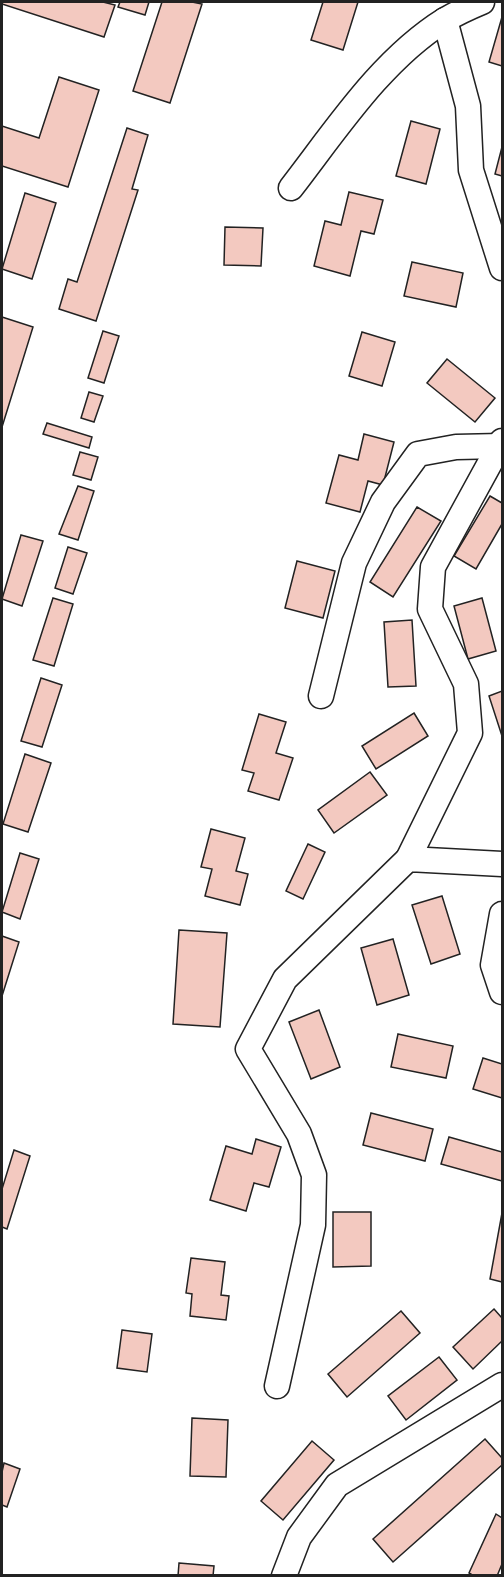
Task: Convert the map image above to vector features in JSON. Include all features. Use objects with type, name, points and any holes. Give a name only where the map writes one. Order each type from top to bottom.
[{"type":"street","points":[[291,188],[361,98],[404,53],[445,20],[482,2]]},
{"type":"street","points":[[445,20],[468,106],[471,170],[502,268]]},
{"type":"street","points":[[321,696],[354,563],[383,502],[418,454],[456,447],[502,443]]},
{"type":"street","points":[[277,1386],[313,1225],[314,1175],[299,1134],[248,1049],[285,979],[408,859],[470,733],[466,684],[430,609],[433,567],[502,443]]},
{"type":"street","points":[[408,859],[502,864]]},
{"type":"street","points":[[502,914],[493,965],[502,992]]},
{"type":"street","points":[[284,1575],[298,1537],[337,1485],[502,1385]]},
{"type":"building","points":[[2,2],[103,2],[115,5],[104,37],[2,4]]},
{"type":"building","points":[[120,2],[149,2],[145,15],[118,7]]},
{"type":"building","points":[[162,2],[202,4],[170,103],[133,91]]},
{"type":"building","points":[[323,2],[358,2],[343,50],[311,40]]},
{"type":"building","points":[[502,17],[502,66],[489,62]]},
{"type":"building","points":[[59,77],[99,90],[68,187],[2,166],[2,126],[39,138]]},
{"type":"building","points":[[411,121],[440,129],[426,184],[396,176]]},
{"type":"building","points":[[127,128],[148,135],[132,189],[138,190],[96,321],[59,309],[68,279],[77,282]]},
{"type":"building","points":[[502,147],[502,176],[495,174]]},
{"type":"building","points":[[349,192],[383,200],[374,234],[361,231],[350,276],[314,266],[325,221],[341,225]]},
{"type":"building","points":[[25,193],[56,203],[32,279],[2,269]]},
{"type":"building","points":[[225,227],[263,228],[261,266],[224,265]]},
{"type":"building","points":[[412,262],[463,273],[456,307],[404,296]]},
{"type":"building","points":[[2,317],[33,327],[2,427]]},
{"type":"building","points":[[103,331],[119,336],[104,383],[88,378]]},
{"type":"building","points":[[362,332],[395,342],[382,386],[349,376]]},
{"type":"building","points":[[447,359],[495,398],[475,422],[427,383]]},
{"type":"building","points":[[89,392],[103,396],[94,422],[81,418]]},
{"type":"building","points":[[47,423],[92,437],[89,448],[43,434]]},
{"type":"building","points":[[364,434],[394,442],[383,485],[368,481],[360,512],[326,503],[339,455],[358,460]]},
{"type":"building","points":[[80,452],[98,457],[91,480],[73,475]]},
{"type":"building","points":[[78,486],[94,491],[78,540],[59,534]]},
{"type":"building","points":[[490,496],[502,503],[502,524],[476,569],[454,556]]},
{"type":"building","points":[[417,507],[441,521],[393,597],[370,582]]},
{"type":"building","points":[[21,535],[43,541],[22,606],[2,599]]},
{"type":"building","points":[[68,547],[87,553],[73,594],[55,588]]},
{"type":"building","points":[[297,561],[335,571],[323,618],[285,608]]},
{"type":"building","points":[[53,598],[73,604],[54,666],[33,660]]},
{"type":"building","points":[[482,598],[496,651],[468,659],[454,606]]},
{"type":"building","points":[[412,620],[416,686],[388,687],[384,622]]},
{"type":"building","points":[[41,678],[62,685],[42,747],[21,741]]},
{"type":"building","points":[[502,691],[502,736],[489,696]]},
{"type":"building","points":[[414,713],[428,736],[376,769],[362,746]]},
{"type":"building","points":[[259,714],[286,722],[276,753],[293,758],[279,800],[248,791],[254,773],[242,770]]},
{"type":"building","points":[[25,754],[51,763],[28,832],[3,824]]},
{"type":"building","points":[[370,772],[387,795],[334,833],[318,810]]},
{"type":"building","points":[[211,829],[245,838],[236,871],[248,874],[240,905],[205,896],[212,869],[201,867]]},
{"type":"building","points":[[308,844],[325,852],[303,899],[286,891]]},
{"type":"building","points":[[20,853],[39,859],[20,919],[2,912]]},
{"type":"building","points":[[442,896],[460,954],[431,964],[412,905]]},
{"type":"building","points":[[179,930],[227,933],[220,1027],[173,1024]]},
{"type":"building","points":[[2,936],[19,942],[2,996]]},
{"type":"building","points":[[393,939],[409,995],[377,1005],[361,948]]},
{"type":"building","points":[[319,1010],[340,1067],[311,1079],[289,1022]]},
{"type":"building","points":[[398,1034],[453,1046],[446,1078],[391,1067]]},
{"type":"building","points":[[483,1058],[502,1064],[502,1098],[473,1089]]},
{"type":"building","points":[[371,1113],[433,1129],[425,1161],[363,1145]]},
{"type":"building","points":[[449,1137],[502,1152],[502,1181],[441,1164]]},
{"type":"building","points":[[256,1139],[281,1147],[269,1187],[254,1183],[246,1211],[210,1200],[226,1146],[252,1154]]},
{"type":"building","points":[[14,1150],[30,1156],[7,1229],[2,1227],[2,1189]]},
{"type":"building","points":[[333,1212],[371,1212],[371,1266],[333,1267]]},
{"type":"building","points":[[502,1213],[502,1282],[490,1279]]},
{"type":"building","points":[[191,1258],[225,1262],[221,1295],[229,1296],[226,1320],[190,1316],[192,1294],[186,1293]]},
{"type":"building","points":[[494,1309],[502,1318],[502,1341],[473,1369],[453,1347]]},
{"type":"building","points":[[401,1311],[420,1333],[347,1397],[328,1374]]},
{"type":"building","points":[[122,1330],[152,1334],[147,1372],[117,1368]]},
{"type":"building","points":[[439,1357],[457,1380],[406,1420],[388,1396]]},
{"type":"building","points":[[192,1418],[228,1420],[226,1477],[190,1476]]},
{"type":"building","points":[[485,1439],[502,1458],[502,1465],[393,1562],[373,1539]]},
{"type":"building","points":[[312,1441],[334,1460],[283,1520],[261,1501]]},
{"type":"building","points":[[4,1463],[20,1469],[7,1507],[2,1505]]},
{"type":"building","points":[[496,1514],[502,1518],[502,1564],[497,1576],[474,1576],[469,1573]]},
{"type":"building","points":[[179,1563],[214,1566],[213,1576],[178,1576]]}]
